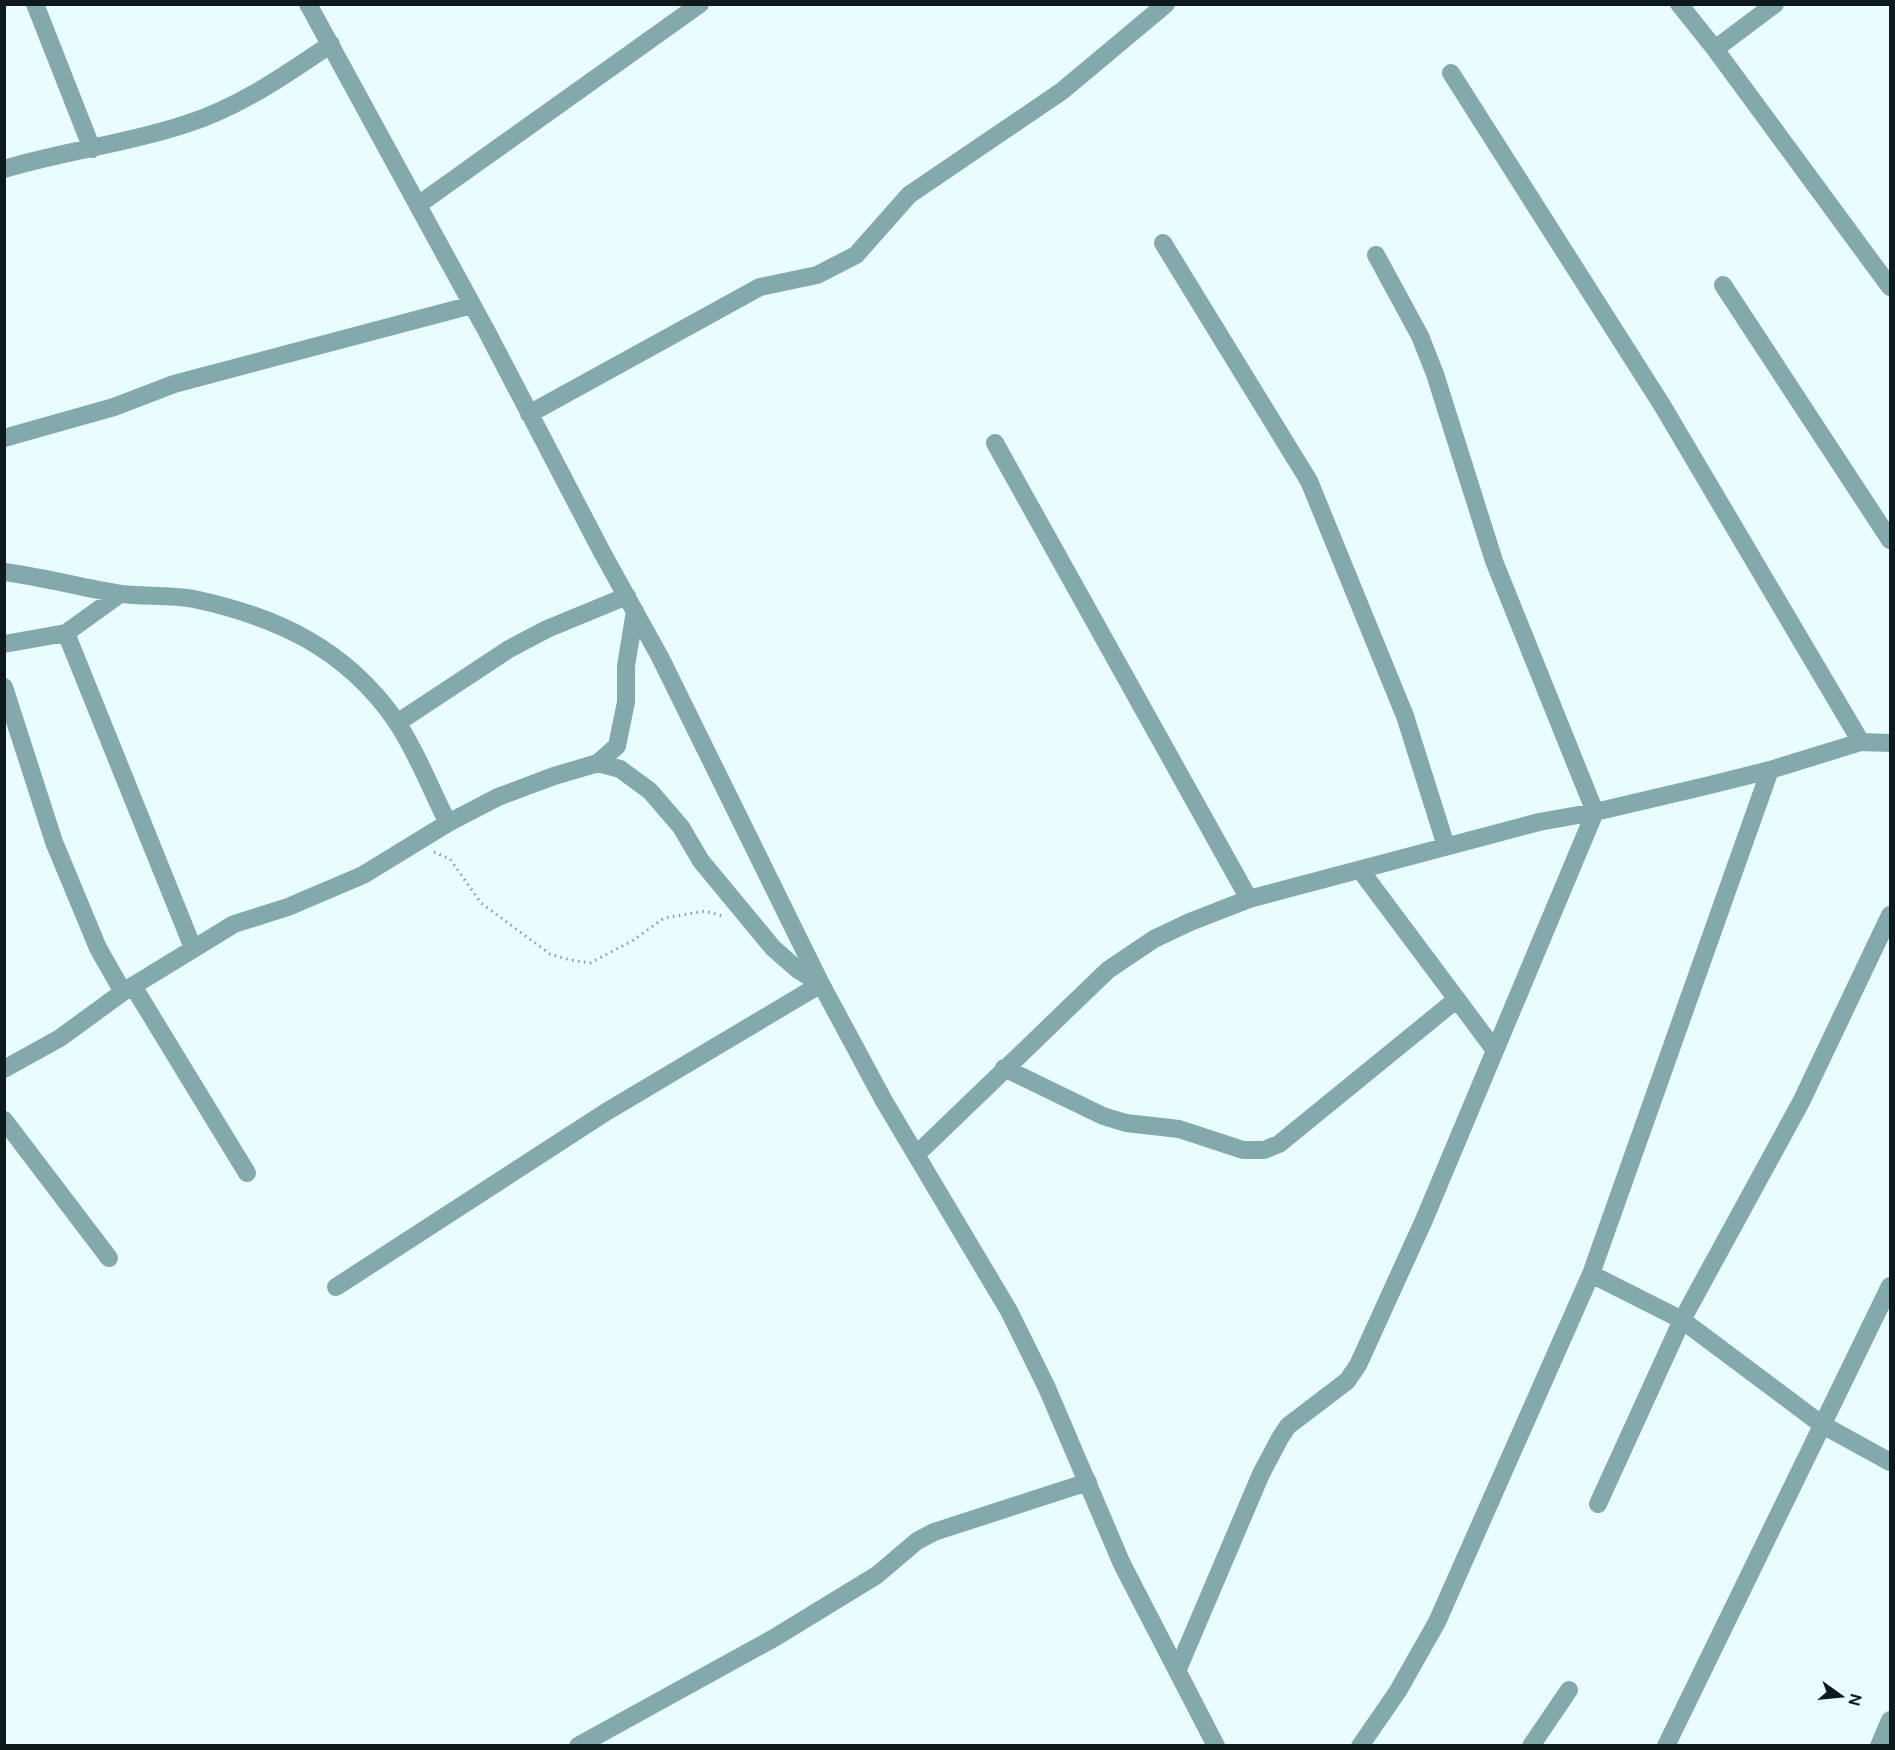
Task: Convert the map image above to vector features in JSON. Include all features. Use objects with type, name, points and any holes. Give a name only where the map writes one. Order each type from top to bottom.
[{"type":"street","points":[[35,4],[92,149]]},
{"type":"street","points":[[308,4],[631,604],[821,984],[884,1101],[1009,1311],[1047,1388],[1122,1564],[1216,1746]]},
{"type":"street","points":[[418,205],[700,4]]},
{"type":"street","points":[[530,414],[760,287],[817,275],[856,255],[909,195],[1062,91],[1166,4]]},
{"type":"street","points":[[1679,4],[1715,49],[1890,287]]},
{"type":"street","points":[[1715,49],[1775,4]]},
{"type":"street","points":[[4,169],[182,126],[230,106],[272,84],[331,44]]},
{"type":"street","points":[[1451,73],[1662,405],[1861,742]]},
{"type":"street","points":[[1163,243],[1313,489],[1405,716],[1446,846]]},
{"type":"street","points":[[1178,1669],[1261,1474],[1280,1438],[1288,1426],[1347,1381],[1358,1365],[1424,1220],[1494,1048],[1595,812],[1494,561],[1435,374],[1420,336],[1376,255]]},
{"type":"street","points":[[1723,285],[1890,540]]},
{"type":"street","points":[[4,438],[114,407],[174,384],[472,305]]},
{"type":"street","points":[[995,443],[1249,899]]},
{"type":"street","points":[[4,572],[66,581],[120,594],[193,599],[245,613],[298,632],[348,668],[397,723],[448,823]]},
{"type":"street","points":[[4,644],[66,633],[120,594]]},
{"type":"street","points":[[397,723],[509,649],[547,629],[631,604]]},
{"type":"street","points":[[598,764],[617,746],[626,702],[626,666],[631,604]]},
{"type":"street","points":[[66,633],[193,948]]},
{"type":"street","points":[[4,687],[54,842],[98,948],[128,989],[247,1173]]},
{"type":"street","points":[[917,1154],[1108,970],[1154,939],[1249,899],[1446,846],[1539,822],[1595,812],[1770,770],[1861,742],[1890,743]]},
{"type":"street","points":[[4,1069],[60,1038],[128,989],[234,924],[288,907],[363,875],[413,843],[498,797],[554,776],[598,764],[620,769],[650,791],[681,828],[701,861],[773,948],[797,969],[821,984]]},
{"type":"street","points":[[1360,1746],[1398,1690],[1437,1622],[1591,1274],[1770,770]]},
{"type":"street","points":[[1361,870],[1494,1048]]},
{"type":"street","points":[[1598,1504],[1682,1320],[1801,1102],[1890,915]]},
{"type":"street","points":[[336,1287],[606,1112],[821,984]]},
{"type":"street","points":[[1004,1068],[1103,1116],[1126,1123],[1179,1129],[1243,1150],[1264,1150],[1280,1144],[1457,999]]},
{"type":"street","points":[[4,1120],[109,1258]]},
{"type":"street","points":[[1591,1274],[1682,1320],[1821,1424],[1890,1462]]},
{"type":"street","points":[[1666,1746],[1890,1286]]},
{"type":"street","points":[[579,1746],[774,1638],[877,1575],[917,1541],[934,1532],[1088,1482]]},
{"type":"street","points":[[1531,1746],[1569,1690]]},
{"type":"street","points":[[1879,1746],[1890,1720]]},
{"type":"path","points":[[413,843],[450,859],[481,903],[550,954],[570,960],[590,963],[632,940],[664,918],[705,911],[728,917]]}]
